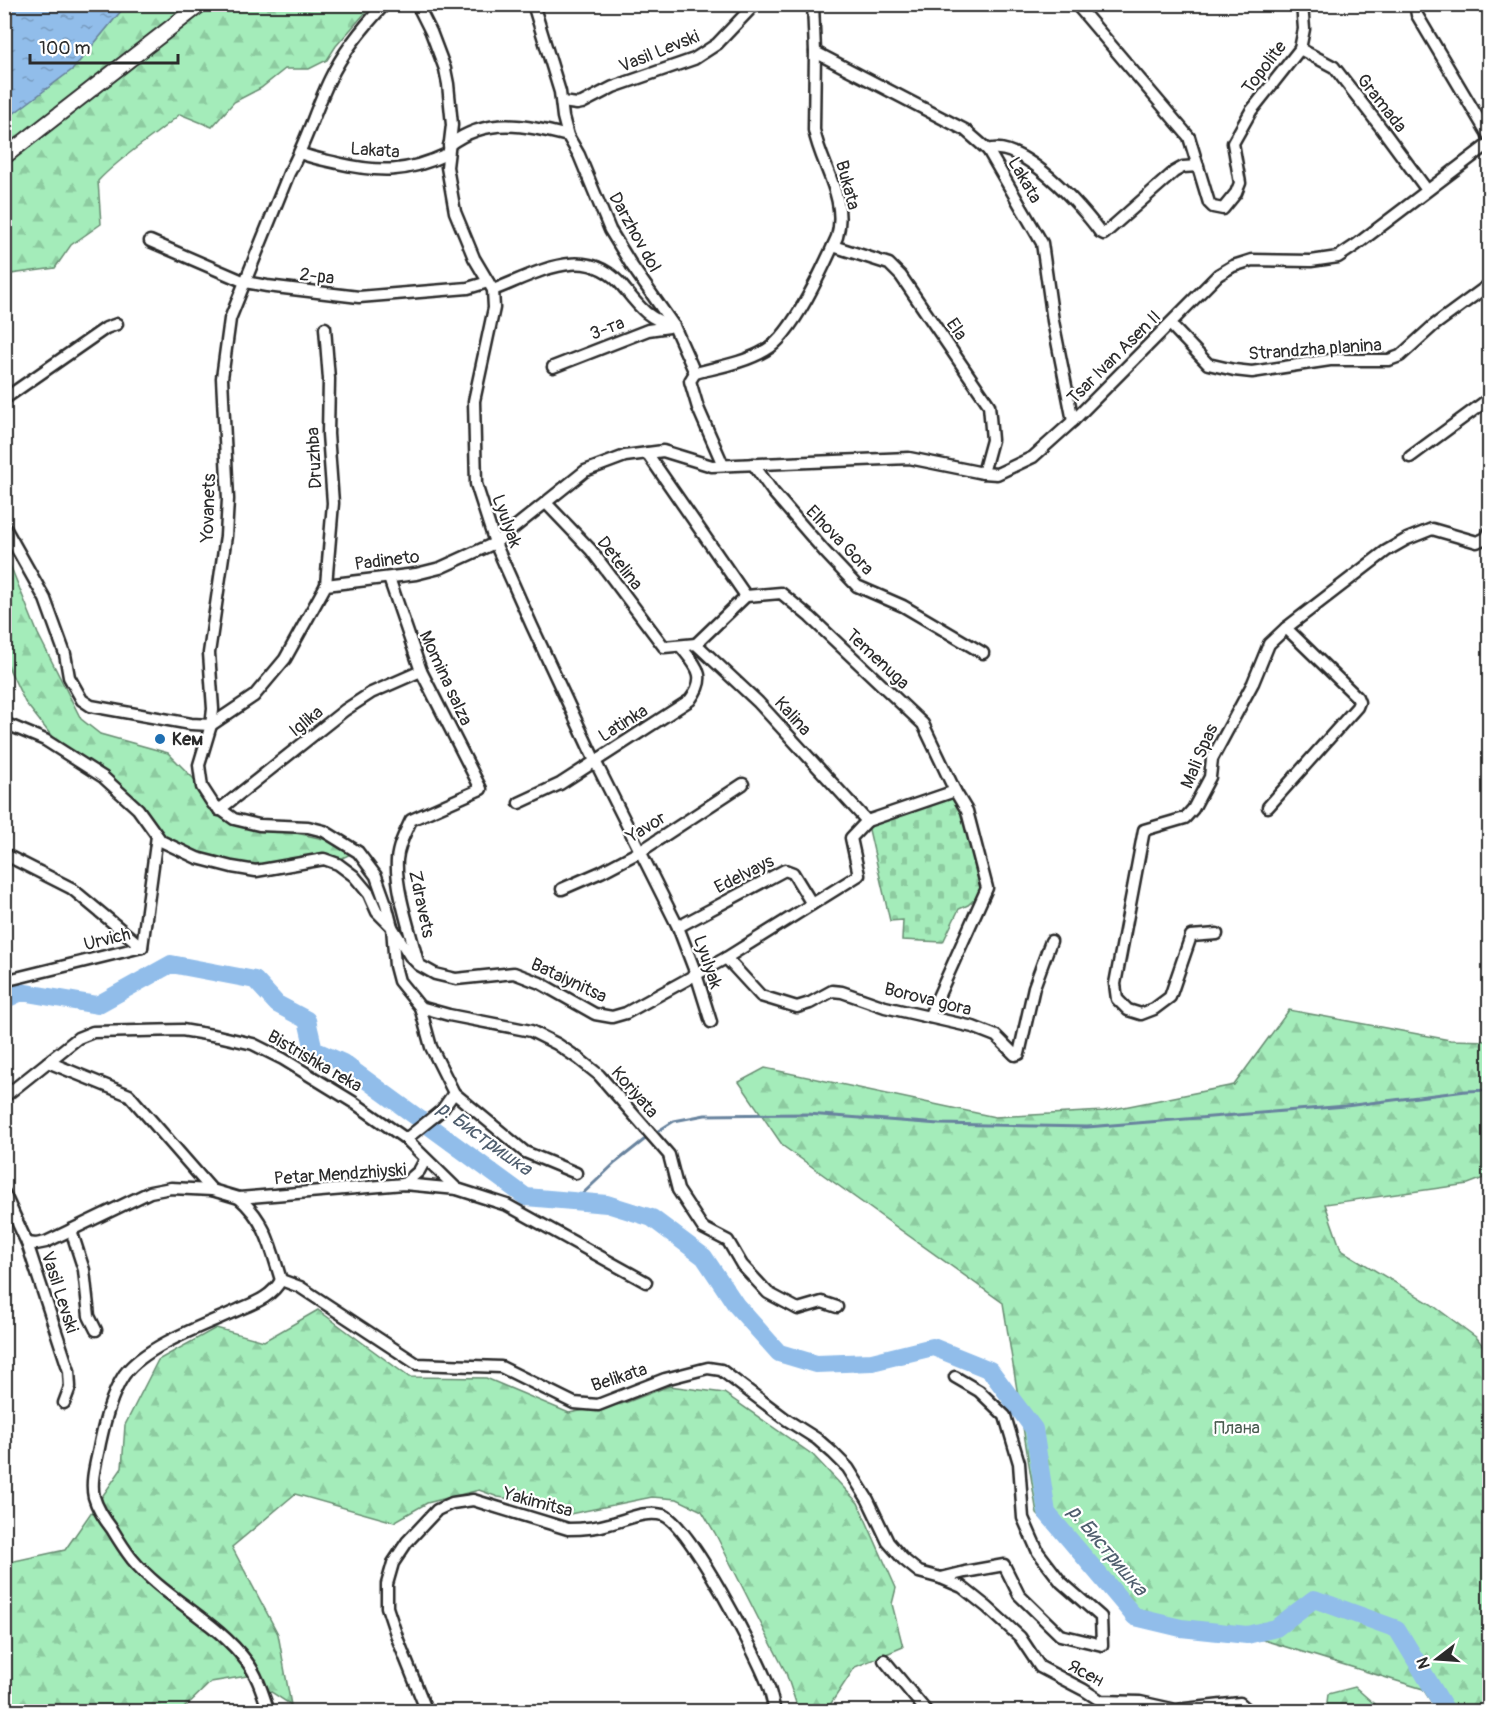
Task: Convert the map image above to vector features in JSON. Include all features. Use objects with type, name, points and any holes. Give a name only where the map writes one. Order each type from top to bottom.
[{"type":"main road","points":[[4,157],[201,4]]},
{"type":"street","name":"Yovanets","points":[[219,810],[202,787],[199,765],[211,725],[213,709],[209,653],[226,536],[228,499],[222,378],[230,319],[289,173],[300,153],[338,63],[385,4]]},
{"type":"street","points":[[417,4],[445,69],[452,125],[448,149],[448,179],[455,212],[467,244],[490,286]]},
{"type":"street","name":"Darzhov dol","points":[[533,4],[562,102],[568,136],[579,155],[610,230],[674,326],[695,373],[690,381],[698,408],[723,465]]},
{"type":"street","name":"Vasil Levski","points":[[562,102],[582,103],[613,87],[694,59],[723,38],[755,4]]},
{"type":"street","name":"Bukata","points":[[695,373],[744,360],[768,349],[779,340],[791,326],[833,246],[840,227],[840,210],[834,186],[814,130],[813,4]]},
{"type":"street","points":[[988,150],[1000,148],[1020,156],[1048,176],[1074,198],[1104,234],[1174,172],[1183,167],[1198,166],[1189,137],[1076,4]]},
{"type":"street","name":"Topolite","points":[[1198,166],[1209,203],[1218,209],[1223,208],[1236,193],[1239,183],[1233,143],[1251,111],[1300,49],[1304,29],[1302,4]]},
{"type":"street","points":[[1415,4],[1417,15],[1490,141]]},
{"type":"street","name":"Gramada","points":[[1300,49],[1334,67],[1427,190]]},
{"type":"street","name":"Lakata","points":[[815,52],[965,130],[988,150],[1042,243],[1053,321],[1073,421]]},
{"type":"street","name":"Lakata","points":[[300,153],[361,168],[391,171],[416,166],[448,149],[468,133],[497,125],[531,128],[568,136]]},
{"type":"street","name":"Tsar Ivan Asen II","points":[[723,465],[909,458],[998,474],[1033,457],[1073,421],[1218,275],[1233,266],[1252,260],[1311,261],[1338,257],[1490,141]]},
{"type":"street","name":"2-ра","points":[[150,241],[245,282],[359,297],[490,286],[562,265],[588,263],[606,270],[613,276],[639,308],[649,316],[674,326]]},
{"type":"street","name":"Ela","points":[[833,246],[889,264],[901,276],[989,405],[992,440],[983,473]]},
{"type":"street","name":"Strandzha planina","points":[[1170,324],[1208,364],[1234,370],[1252,372],[1330,360],[1389,360],[1400,356],[1433,326],[1490,284]]},
{"type":"street","name":"Lyulyak","points":[[490,286],[494,308],[474,401],[476,484],[495,543],[595,761],[678,927],[711,1022]]},
{"type":"street","points":[[4,399],[106,328],[117,324]]},
{"type":"street","name":"3-та","points":[[553,367],[648,330],[674,326]]},
{"type":"street","name":"Druzhba","points":[[325,328],[329,379],[328,434],[333,502],[326,585]]},
{"type":"street","points":[[1410,457],[1490,398]]},
{"type":"street","name":"Padineto","points":[[326,585],[416,574],[440,568],[495,543],[585,471],[625,456],[663,451],[712,466],[723,465]]},
{"type":"street","points":[[647,453],[747,596],[696,644],[681,647]]},
{"type":"street","name":"Elhova Gora","points":[[753,464],[780,500],[857,586],[903,606],[983,653]]},
{"type":"street","name":"Detelina","points":[[546,503],[591,550],[664,647],[681,647]]},
{"type":"street","points":[[4,526],[45,599],[65,654],[69,676],[82,700],[91,706],[191,724],[211,725],[254,696],[285,659],[326,585]]},
{"type":"street","name":"Mali Spas","points":[[1217,934],[1191,936],[1170,997],[1154,1009],[1141,1014],[1128,1010],[1117,999],[1115,984],[1144,830],[1185,818],[1193,809],[1210,777],[1212,759],[1253,683],[1269,644],[1286,628],[1386,551],[1407,539],[1432,529],[1477,542],[1486,538],[1490,531]]},
{"type":"street","name":"Momina salza","points":[[389,578],[421,671],[481,789]]},
{"type":"street","name":"Temenuga","points":[[747,596],[781,593],[810,617],[923,724],[967,811],[987,888],[929,1017]]},
{"type":"street","points":[[1268,807],[1358,707],[1359,702],[1357,697],[1286,628]]},
{"type":"street","name":"Kalina","points":[[696,644],[758,702],[867,821]]},
{"type":"street","name":"Latinka","points":[[519,803],[560,784],[690,700],[699,688],[700,676],[696,666],[681,647]]},
{"type":"street","name":"Iglika","points":[[219,810],[345,710],[371,693],[421,671]]},
{"type":"street","points":[[4,723],[45,740],[103,777],[138,809],[161,841],[197,858],[256,871],[324,859],[338,864],[354,876],[369,894],[377,912],[392,927]]},
{"type":"street","name":"Yavor","points":[[562,889],[641,851],[743,784]]},
{"type":"street","name":"Zdravets","points":[[419,965],[398,879],[397,862],[400,846],[411,820],[481,789]]},
{"type":"street","points":[[867,821],[955,791]]},
{"type":"street","points":[[219,810],[234,819],[259,825],[308,827],[324,831],[358,852],[376,876],[392,927],[394,966],[399,981],[420,1007],[430,1047],[454,1093],[525,1152],[576,1173]]},
{"type":"street","name":"Bataiynitsa","points":[[392,927],[406,950],[419,965],[435,974],[456,979],[514,973],[540,983],[595,1014],[612,1017],[626,1013],[726,958],[859,875],[852,838],[867,821]]},
{"type":"street","name":"Urvich","points":[[4,981],[142,947],[157,836]]},
{"type":"street","points":[[4,854],[71,888],[142,947]]},
{"type":"street","name":"Edelvays","points":[[678,927],[785,870],[793,873],[812,904]]},
{"type":"street","name":"Borova gora","points":[[726,958],[761,996],[797,1006],[810,1003],[832,991],[885,1007],[973,1027],[996,1036],[1015,1055],[1019,1054],[1034,987],[1051,941]]},
{"type":"street","name":"Koriyata","points":[[420,1007],[531,1031],[558,1044],[579,1059],[599,1075],[669,1155],[678,1190],[703,1227],[728,1241],[742,1265],[768,1293],[798,1309],[822,1302],[837,1307]]},
{"type":"street","name":"Bistrishka reka","points":[[6,1092],[78,1038],[93,1032],[182,1030],[218,1036],[253,1044],[284,1059],[353,1102],[406,1139],[425,1160],[458,1189]]},
{"type":"street","points":[[48,1062],[129,1095],[212,1191]]},
{"type":"street","points":[[406,1139],[442,1110],[454,1093]]},
{"type":"street","points":[[404,1184],[420,1171],[425,1160]]},
{"type":"street","name":"Petar Mendzhiyski","points":[[27,1243],[46,1242],[150,1192],[171,1188],[212,1191],[239,1198],[404,1184],[458,1189],[507,1205],[646,1282]]},
{"type":"street","name":"Vasil Levski","points":[[4,1193],[27,1243],[69,1371],[70,1387],[64,1403]]},
{"type":"street","points":[[239,1198],[253,1210],[267,1236],[281,1280],[277,1287],[261,1300],[201,1326],[138,1359],[124,1376],[113,1396],[104,1424],[93,1480],[94,1497],[103,1515],[133,1560],[160,1585],[195,1611],[231,1643],[249,1663],[270,1712]]},
{"type":"street","points":[[71,1230],[84,1270],[89,1316],[96,1330]]},
{"type":"street","name":"Belikata","points":[[281,1280],[300,1287],[417,1364],[501,1367],[574,1403],[598,1405],[665,1380],[708,1368],[721,1370],[833,1453],[848,1468],[868,1500],[888,1542],[919,1572],[941,1578]]},
{"type":"street","points":[[941,1578],[1004,1565],[1020,1595],[1060,1635],[1102,1645],[1101,1617],[1061,1581],[1038,1552],[1023,1518],[1019,1463],[1005,1416],[979,1391],[954,1377]]},
{"type":"street","name":"Yakimitsa","points":[[427,1712],[392,1624],[387,1607],[387,1584],[393,1563],[407,1542],[437,1510],[452,1503],[473,1500],[568,1529],[584,1529],[648,1513],[665,1515],[695,1546],[768,1684],[776,1712]]},
{"type":"street","name":"Ясен","points":[[941,1578],[962,1587],[987,1607],[1020,1637],[1040,1667],[1101,1701],[1140,1702],[1176,1710],[1240,1704],[1250,1712]]},
{"type":"street","points":[[884,1660],[927,1712]]},
{"type":"green space","points":[[362,4],[367,11],[336,46],[327,60],[309,69],[285,69],[261,88],[234,102],[212,127],[180,114],[117,163],[98,181],[101,224],[71,245],[55,268],[11,274],[5,293],[5,165],[209,5]]},
{"type":"green space","points":[[126,5],[188,5],[5,154],[4,120],[73,69]]},
{"type":"green space","points":[[4,550],[38,634],[81,719],[100,734],[168,753],[234,819],[341,843],[355,852],[336,861],[255,869],[232,865],[161,841],[138,807],[57,743],[25,702],[5,660]]},
{"type":"green space","points":[[955,791],[987,888],[968,905],[959,909],[943,942],[902,940],[903,920],[890,921],[867,821]]},
{"type":"green space","name":"Плана","points":[[1289,1010],[1450,1040],[1489,1041],[1489,1176],[1468,1184],[1325,1204],[1341,1250],[1431,1304],[1477,1338],[1489,1354],[1489,1711],[1437,1711],[1423,1689],[1247,1635],[1181,1628],[1135,1617],[1037,1514],[1003,1303],[783,1146],[739,1082],[765,1068],[995,1117],[1104,1111],[1234,1085]]},
{"type":"green space","points":[[318,1310],[409,1377],[486,1378],[569,1413],[625,1403],[669,1386],[724,1393],[813,1455],[858,1503],[896,1588],[892,1604],[903,1647],[855,1667],[826,1711],[807,1711],[797,1706],[786,1673],[715,1533],[702,1511],[677,1499],[652,1497],[570,1514],[532,1502],[498,1497],[479,1490],[427,1503],[394,1522],[295,1494],[232,1547],[278,1634],[291,1705],[247,1676],[211,1682],[181,1711],[5,1712],[5,1563],[65,1550],[122,1468],[125,1425],[158,1360],[216,1328],[264,1341]]},
{"type":"green space","points":[[1355,1687],[1382,1711],[1326,1711],[1328,1694]]},
{"type":"water","points":[[5,4],[126,5],[73,69],[5,120]]},
{"type":"waterway","name":"р. Бистришка","points":[[4,1000],[21,992],[97,1005],[171,964],[255,980],[277,1004],[307,1020],[314,1050],[343,1063],[526,1197],[607,1204],[652,1218],[704,1257],[736,1305],[779,1353],[816,1364],[872,1362],[933,1347],[990,1370],[1034,1429],[1047,1513],[1135,1617],[1181,1628],[1247,1635],[1276,1628],[1314,1599],[1397,1629],[1447,1712]]},
{"type":"waterway","points":[[655,1133],[674,1121],[705,1115],[808,1114],[939,1124],[1087,1127],[1346,1106],[1490,1090]]},
{"type":"waterway","points":[[575,1201],[615,1163],[649,1136]]},
{"type":"place","name":"Кем","points":[[160,739]]}]
